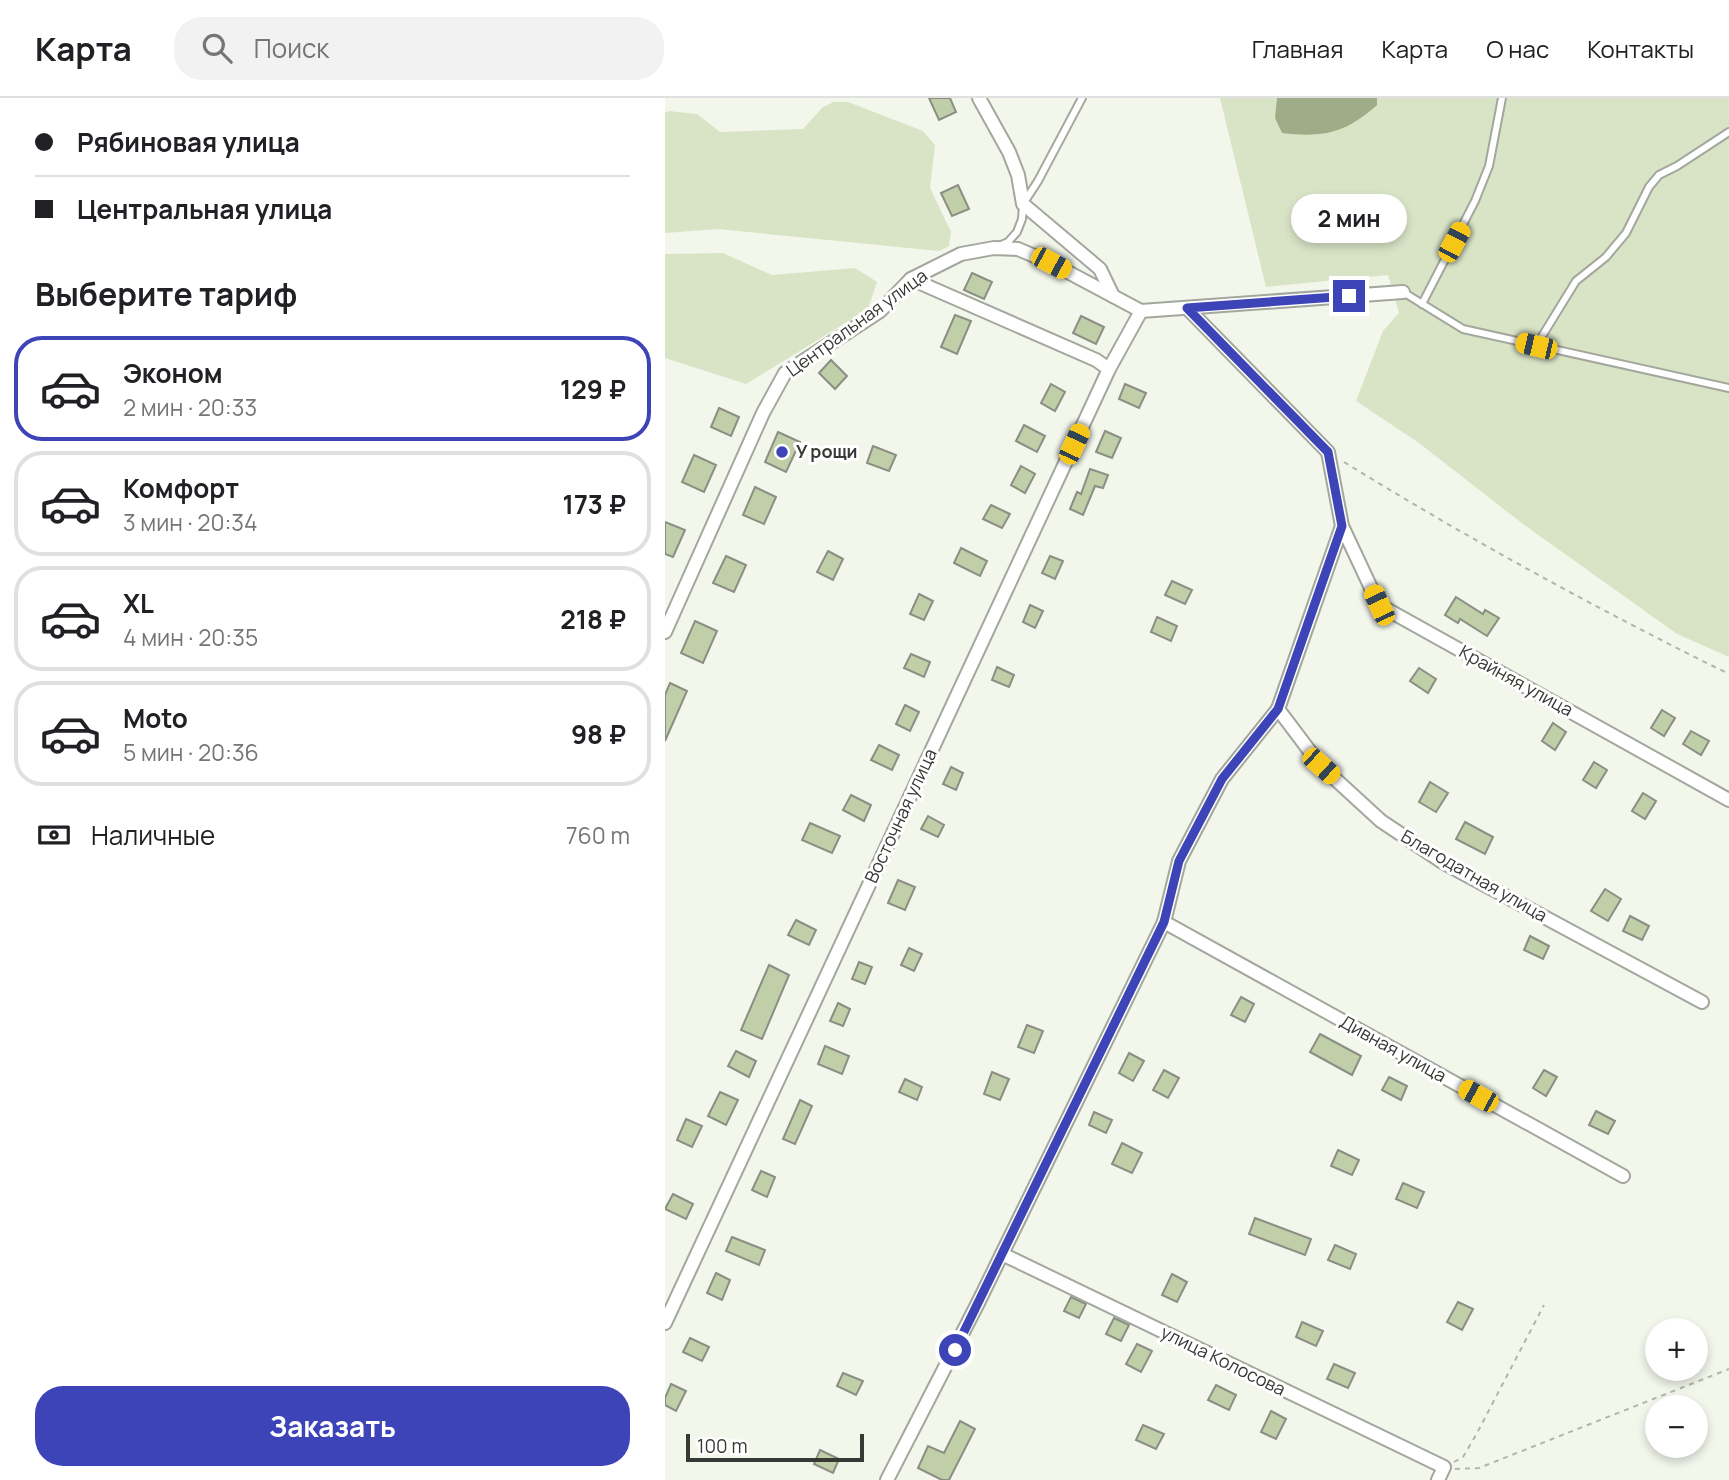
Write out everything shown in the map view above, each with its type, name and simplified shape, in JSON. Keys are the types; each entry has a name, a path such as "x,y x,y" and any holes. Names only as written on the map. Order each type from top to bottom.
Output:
{"street":[{"path":"979,98 1009,152 1018,176 1023,204 1100,269 1113,296"},
{"name":"Центральная улица","path":"665,632 763,413 785,373 880,311 911,279 961,254 994,248 1018,249 1141,311"},
{"path":"911,279 1096,360 1109,369"},
{"path":"1141,311 1403,292"},
{"path":"1187,308 1328,452"},
{"name":"Восточная улица","path":"665,1323 1109,369 1141,311"},
{"name":"Крайняя улица","path":"1328,452 1342,526 1379,605 1729,800"},
{"path":"887,1480 1002,1254 1164,922 1179,861 1222,779 1278,709 1342,526"},
{"name":"Благодатная улица","path":"1278,709 1321,766 1381,821 1444,863 1702,1002"},
{"name":"Дивная улица","path":"1164,922 1623,1176"},
{"name":"улица Колосова","path":"1002,1254 1444,1467"},
{"path":"1438,1480 1444,1467"}],"lane":[{"path":"994,248 1008,242 1017,232 1022,219 1023,204 1083,98"},
{"path":"1422,304 1475,201 1489,166 1501,98"},
{"path":"1536,346 1576,281 1606,257 1626,233 1649,187 1659,175 1729,132"},
{"path":"1403,292 1463,329 1729,388"}],"path":[{"path":"1328,452 1421,510 1600,610 1729,674"},
{"path":"1444,1467 1463,1457 1543,1305"},
{"path":"1444,1467 1461,1471 1479,1468 1729,1369"}],"shaded area":[{"path":"1220,98 1729,98 1729,657 1677,634 1523,524 1419,443 1356,401 1383,331 1399,313 1388,275 1266,287"},
{"path":"1277,98 1377,98 1377,105 1344,127 1310,135 1282,133 1275,118"},
{"path":"834,102 848,102 923,131 935,145 930,188 951,232 949,246 939,251 718,229 665,233 665,113 669,111 697,114 720,132 803,129 823,107"},
{"path":"723,253 772,275 855,268 877,282 868,309 746,384 665,358 665,254"}],"building":[{"path":"929,98 950,98 956,112 939,120"},
{"path":"958,185 969,209 952,216 941,193"},
{"path":"972,273 992,282 984,299 964,290"},
{"path":"955,315 971,321 957,354 941,347"},
{"path":"1081,316 1104,327 1096,344 1073,333"},
{"path":"831,360 847,376 835,389 819,373"},
{"path":"1051,384 1065,392 1055,411 1041,403"},
{"path":"1125,384 1146,393 1139,408 1119,399"},
{"path":"719,408 739,417 731,436 711,427"},
{"path":"1024,425 1045,436 1037,452 1016,441"},
{"path":"1105,431 1121,438 1112,458 1096,452"},
{"name":"У рощи","path":"778,432 800,442 786,472 765,462"},
{"path":"873,446 896,455 889,471 867,463"},
{"path":"694,455 716,465 704,492 682,482"},
{"path":"1021,466 1035,474 1025,493 1011,485"},
{"path":"1090,469 1108,475 1103,488 1095,486 1083,515 1070,509 1077,492 1081,494"},
{"path":"755,487 776,497 764,524 743,515"},
{"path":"991,505 1010,514 1002,528 983,519"},
{"path":"665,522 685,530 673,557 665,554"},
{"path":"961,548 987,561 980,576 954,563"},
{"path":"828,551 843,559 833,580 817,572"},
{"path":"726,556 746,565 734,592 713,583"},
{"path":"1050,556 1063,561 1055,579 1042,573"},
{"path":"1172,581 1192,590 1185,604 1165,595"},
{"path":"919,594 933,601 924,620 910,614"},
{"path":"1456,597 1483,614 1485,610 1499,618 1487,636 1460,619 1458,623 1445,615"},
{"path":"1030,605 1043,611 1035,628 1023,622"},
{"path":"1157,617 1177,626 1171,641 1151,632"},
{"path":"695,621 717,631 703,663 681,653"},
{"path":"911,654 930,662 924,677 904,668"},
{"path":"997,667 1014,675 1009,687 992,680"},
{"path":"1419,668 1436,679 1428,693 1410,681"},
{"path":"670,683 687,691 665,741 665,695"},
{"path":"905,705 919,712 910,731 896,724"},
{"path":"1662,710 1675,718 1664,736 1651,728"},
{"path":"1553,723 1566,732 1555,750 1542,741"},
{"path":"1691,731 1709,741 1701,755 1683,744"},
{"path":"879,745 899,755 892,770 871,760"},
{"path":"1594,762 1607,770 1596,788 1583,780"},
{"path":"951,767 963,773 956,790 943,784"},
{"path":"1430,782 1448,793 1436,812 1419,802"},
{"path":"1643,793 1656,801 1645,819 1632,811"},
{"path":"851,795 871,805 864,821 843,810"},
{"path":"928,816 944,825 938,837 921,829"},
{"path":"1465,822 1493,837 1485,854 1456,839"},
{"path":"810,823 840,836 832,853 802,840"},
{"path":"898,880 915,887 905,910 888,903"},
{"path":"1605,889 1621,899 1608,921 1591,911"},
{"path":"1630,916 1649,926 1642,940 1623,931"},
{"path":"796,920 816,930 809,945 788,935"},
{"path":"1530,936 1549,946 1543,959 1524,950"},
{"path":"909,948 922,954 914,971 901,965"},
{"path":"859,962 872,967 865,984 852,979"},
{"path":"769,965 789,975 762,1039 741,1030"},
{"path":"1241,997 1254,1004 1245,1022 1231,1015"},
{"path":"838,1003 850,1009 843,1026 830,1021"},
{"path":"1027,1025 1043,1031 1034,1053 1018,1047"},
{"path":"1320,1034 1361,1056 1352,1075 1310,1052"},
{"path":"825,1046 849,1056 842,1074 818,1064"},
{"path":"736,1051 756,1061 749,1077 728,1066"},
{"path":"1129,1053 1144,1061 1133,1081 1119,1073"},
{"path":"1164,1070 1179,1078 1168,1098 1153,1090"},
{"path":"1544,1070 1557,1077 1546,1096 1533,1088"},
{"path":"992,1072 1009,1079 1000,1100 984,1094"},
{"path":"1389,1077 1407,1086 1401,1100 1382,1090"},
{"path":"905,1079 922,1087 917,1100 899,1092"},
{"path":"720,1092 738,1100 726,1125 708,1116"},
{"path":"800,1100 812,1106 795,1144 783,1139"},
{"path":"1596,1111 1615,1121 1608,1134 1589,1125"},
{"path":"1094,1112 1112,1120 1106,1133 1089,1125"},
{"path":"686,1119 702,1126 692,1147 677,1140"},
{"path":"1122,1143 1142,1153 1132,1173 1112,1164"},
{"path":"1338,1150 1359,1160 1352,1175 1331,1166"},
{"path":"761,1171 775,1177 767,1197 752,1190"},
{"path":"1403,1183 1424,1192 1417,1208 1396,1199"},
{"path":"673,1194 693,1204 686,1219 665,1209"},
{"path":"1255,1218 1311,1239 1305,1255 1249,1234"},
{"path":"732,1237 765,1250 759,1265 726,1251"},
{"path":"1335,1245 1356,1254 1350,1269 1328,1260"},
{"path":"716,1273 730,1280 722,1300 707,1293"},
{"path":"1172,1274 1187,1282 1177,1302 1162,1295"},
{"path":"1071,1297 1086,1304 1079,1318 1064,1311"},
{"path":"1458,1302 1473,1309 1462,1330 1447,1322"},
{"path":"1114,1318 1129,1325 1121,1341 1106,1334"},
{"path":"1302,1322 1323,1331 1316,1346 1296,1337"},
{"path":"690,1338 709,1347 702,1361 683,1352"},
{"path":"1137,1344 1152,1351 1141,1372 1126,1364"},
{"path":"1334,1364 1355,1373 1348,1388 1327,1379"},
{"path":"843,1373 863,1381 856,1395 837,1386"},
{"path":"671,1384 686,1391 676,1411 665,1405"},
{"path":"1216,1385 1236,1395 1229,1410 1208,1400"},
{"path":"1271,1411 1286,1419 1276,1439 1261,1432"},
{"path":"960,1421 975,1429 949,1480 942,1480 918,1468 928,1446 944,1453"},
{"path":"1143,1425 1164,1434 1156,1449 1136,1440"},
{"path":"820,1450 839,1459 833,1473 814,1464"}],"place":[{"name":"У рощи","path":"782,452"}],"route":[{"path":"955,1350 1164,922 1179,861 1222,779 1278,709 1342,526 1328,452 1187,308 1349,296"}]}
